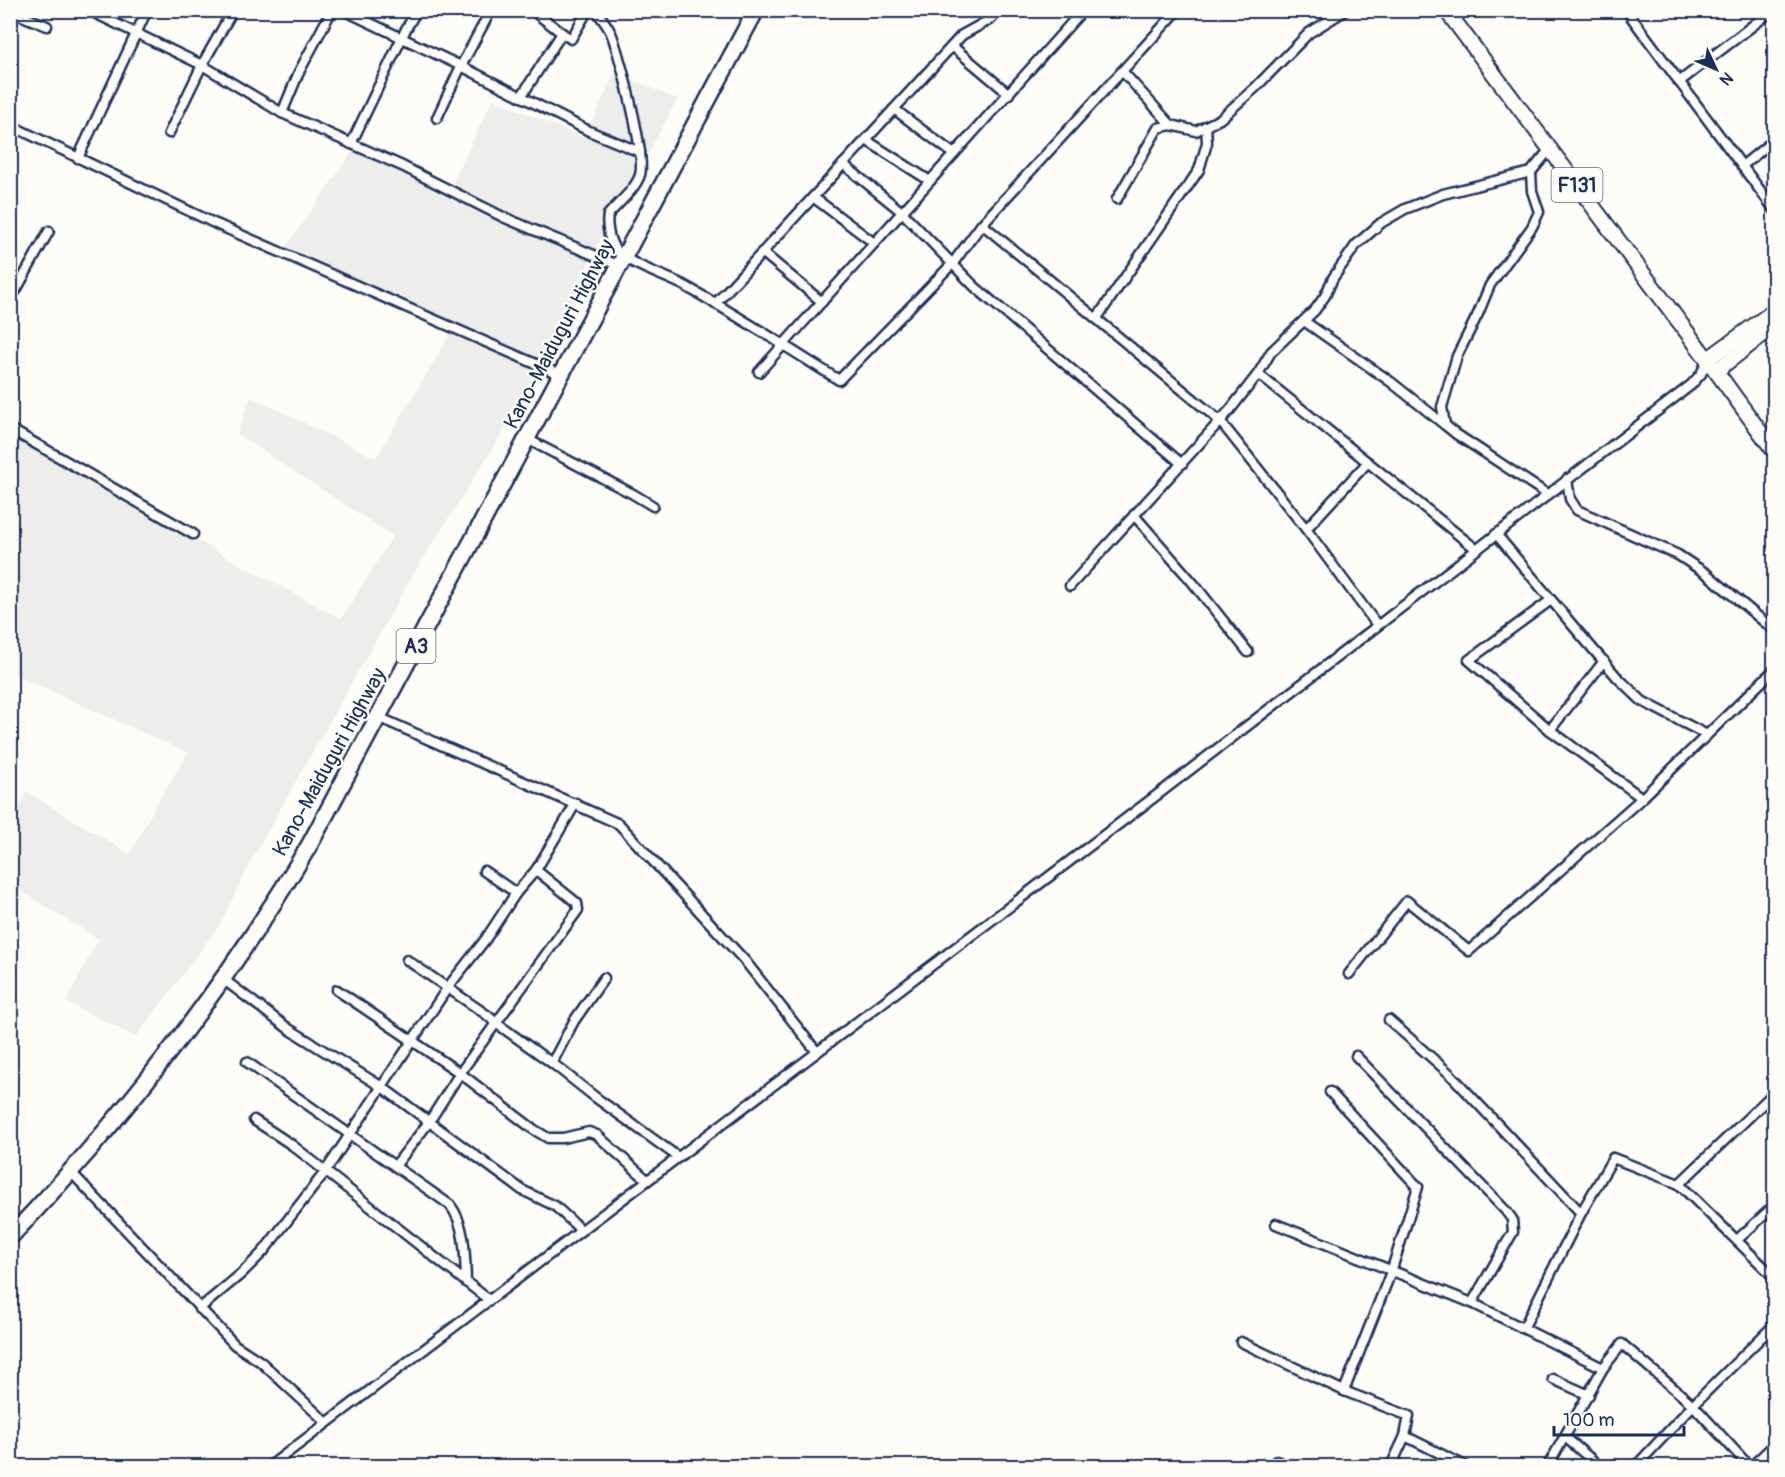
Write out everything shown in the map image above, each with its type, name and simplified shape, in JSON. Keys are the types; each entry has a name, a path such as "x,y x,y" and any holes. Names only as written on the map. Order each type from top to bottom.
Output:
{"highway":[{"name":"Kano-Maiduguri Highway","path":"10,1237 137,1094 223,979 272,908 310,844 756,10"}],"main road":[{"name":"F131","path":"1446,10 1712,365"},
{"path":"1712,365 1774,311"},
{"path":"1712,365 1774,326"},
{"path":"1712,365 1774,451"}],"street":[{"path":"88,10 202,65 282,113 402,166 503,217 683,285 839,380 953,263 982,224 1178,10"},
{"path":"78,158 147,10"},
{"path":"169,133 202,65 233,10"},
{"path":"282,113 299,72 332,10"},
{"path":"343,10 589,131 640,152"},
{"path":"351,144 417,10"},
{"path":"437,118 460,66 491,10"},
{"path":"532,10 571,39 588,10"},
{"path":"596,10 613,37 635,122 640,152 641,173 636,183 607,219 611,242 622,262"},
{"path":"715,304 962,35 991,19 996,10"},
{"path":"759,372 1083,10"},
{"path":"1117,199 1158,129 1171,125 1196,131 1220,119 1310,33 1346,10"},
{"path":"1626,10 1774,209"},
{"path":"1679,82 1773,10"},
{"path":"10,11 47,26"},
{"path":"521,97 562,33"},
{"path":"952,46 1008,94"},
{"path":"1122,71 1171,125"},
{"path":"894,109 954,154"},
{"path":"10,125 216,224 561,375"},
{"path":"1097,318 1199,170 1207,143 1206,126"},
{"path":"866,140 930,181"},
{"path":"1742,166 1774,140"},
{"path":"1070,586 1220,421 1258,374 1271,352 1304,321 1325,296 1333,278 1356,245 1381,223 1405,209 1443,194 1531,172 1550,148"},
{"path":"843,164 902,212 974,286 1182,464"},
{"path":"1445,425 1442,407 1457,356 1490,285 1532,227 1539,212 1532,191 1531,172"},
{"path":"813,197 874,243"},
{"path":"982,224 1220,421 1306,529 1377,625"},
{"path":"10,290 15,292 49,231"},
{"path":"762,252 822,302"},
{"path":"1304,321 1391,382 1456,434 1547,495"},
{"path":"270,1467 326,1422 1174,782 1691,385 1712,365"},
{"path":"1258,374 1476,549"},
{"path":"10,429 193,534"},
{"path":"527,439 653,506"},
{"path":"1306,529 1368,462"},
{"path":"1568,479 1570,499 1577,510 1678,555 1707,574 1774,630"},
{"path":"1134,515 1194,584 1248,652"},
{"path":"1496,534 1604,661 1642,701 1707,735"},
{"path":"1551,600 1469,660 1550,730 1642,798"},
{"path":"1550,730 1604,661"},
{"path":"1349,974 1407,901 1469,951 1642,798 1774,670"},
{"path":"378,717 619,824 745,961 817,1052"},
{"path":"199,1309 263,1252 325,1172 448,987 485,940 516,893 536,870 576,803"},
{"path":"395,1166 429,1122 460,1073 578,910 577,903 536,870"},
{"path":"484,871 516,893"},
{"path":"407,960 488,1014 496,1023 678,1157"},
{"path":"552,1063 574,1021 604,978"},
{"path":"223,979 289,1029 382,1087 522,1190 555,1206 581,1230"},
{"path":"338,990 460,1073 533,1129 548,1138 563,1138 589,1132 597,1135 647,1180"},
{"path":"1389,1020 1450,1074 1581,1213"},
{"path":"1356,1056 1512,1219 1513,1232 1472,1303"},
{"path":"248,1062 450,1205 458,1217 465,1251 466,1282"},
{"path":"1330,1092 1418,1187 1391,1272 1344,1391"},
{"path":"1679,1184 1774,1093"},
{"path":"254,1120 291,1144 489,1300"},
{"path":"1524,1327 1581,1213 1613,1158 1679,1184 1774,1277"},
{"path":"70,1172 235,1345 261,1362 326,1422"},
{"path":"1737,1240 1774,1206"},
{"path":"1276,1224 1472,1303 1603,1368"},
{"path":"1636,1467 1693,1405 1773,1331"},
{"path":"1241,1342 1344,1391 1409,1416 1405,1436 1391,1467"},
{"path":"1548,1467 1603,1368 1622,1344 1693,1405 1751,1467 1774,1445"},
{"path":"1553,1380 1589,1395"},
{"path":"1405,1436 1465,1467"},
{"path":"1565,1437 1599,1467"},
{"path":"1274,1467 1276,1461 1288,1467"}],"shaded area":[{"path":"615,73 678,99 591,257 539,375 414,573 253,857 221,923 136,1037 66,1002 98,939 11,885 10,827 27,792 130,854 153,810 188,753 11,673 11,431 223,555 341,619 393,536 237,434 251,397 376,458 451,333 283,251 356,147 450,187 493,99 584,138"}]}
